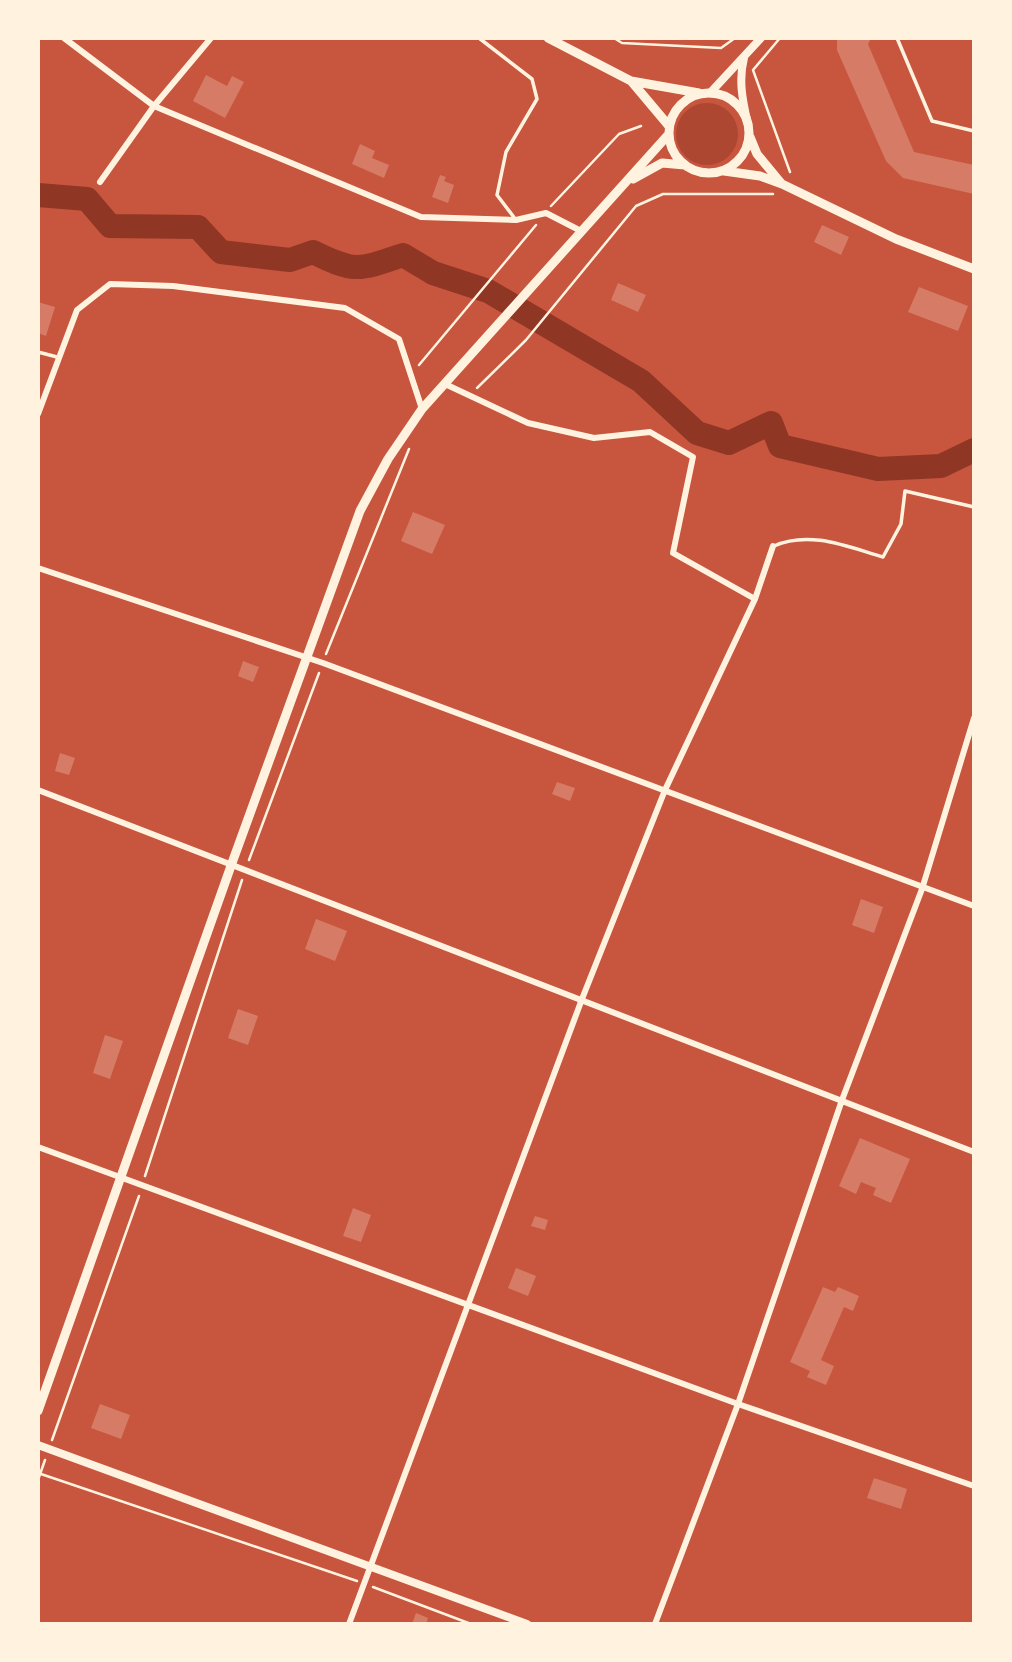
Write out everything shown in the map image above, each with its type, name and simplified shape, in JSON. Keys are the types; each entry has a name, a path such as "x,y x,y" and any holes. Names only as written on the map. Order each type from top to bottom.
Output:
{"main road":[{"path":"548,38 631,81 732,100 741,109 757,154 782,184"},
{"path":"631,81 669,131 674,153 685,165"},
{"path":"38,1410 360,511 388,459 422,409 581,231 629,182 645,158 669,131 677,108 705,93"},
{"path":"724,170 741,158 749,129"},
{"path":"629,182 662,163 685,165 705,173 724,170 760,176 782,184 896,240 974,269"}],"street":[{"path":"64,38 154,106 421,217 516,220 546,213 581,231"},
{"path":"100,182 154,106 211,38"},
{"path":"705,93 744,58 761,38"},
{"path":"744,58 740,72 749,129"},
{"path":"38,414 77,310 110,284 173,286 345,308 399,339 422,409"},
{"path":"445,384 528,423 594,439 650,432 693,457 673,553 755,599"},
{"path":"349,1623 470,1306 582,999 665,790 755,599 773,546"},
{"path":"38,568 306,657 922,889 974,906"},
{"path":"655,1623 738,1404 842,1100 922,889 974,718"},
{"path":"38,790 974,1152"},
{"path":"38,1147 738,1404 974,1486"},
{"path":"38,1445 372,1564 527,1623"}],"lane":[{"path":"479,38 533,79 537,99 506,152 497,195 516,220"},
{"path":"897,38 932,121 974,131"},
{"path":"38,352 57,358"},
{"path":"773,546 792,538 828,541 883,557 901,524 905,491 974,507"}],"path":[{"path":"614,38 622,43 721,48 735,38"},
{"path":"780,38 753,70 790,173"},
{"path":"411,376 546,213 619,134 641,126"},
{"path":"526,340 636,206 663,194 775,194"},
{"path":"38,1473 365,1584 471,1623"}],"shaded area":[{"path":"707,103 729,112 738,134 729,156 707,165 685,156 676,134 685,112"}],"building":[{"path":"837,38 871,38 868,44 914,152 974,165 974,194 903,178 886,161 837,50"},
{"path":"206,75 227,86 232,76 244,82 225,118 193,101"},
{"path":"360,144 375,151 372,158 389,165 384,178 352,164"},
{"path":"440,175 446,177 444,181 454,185 448,203 432,197"},
{"path":"822,225 849,237 841,255 814,242"},
{"path":"618,283 646,295 638,312 611,300"},
{"path":"919,287 968,306 958,331 908,312"},
{"path":"38,302 55,307 46,336 38,333"},
{"path":"413,512 445,525 432,554 401,541"},
{"path":"243,661 259,667 253,682 238,676"},
{"path":"60,753 75,758 69,775 55,771"},
{"path":"557,782 575,788 570,801 552,794"},
{"path":"861,899 883,907 874,933 852,925"},
{"path":"316,919 347,931 335,961 305,949"},
{"path":"238,1009 258,1016 248,1045 228,1038"},
{"path":"105,1035 123,1041 110,1079 93,1073"},
{"path":"860,1138 910,1159 891,1203 873,1195 876,1188 861,1182 856,1194 839,1186"},
{"path":"353,1208 371,1215 361,1242 343,1236"},
{"path":"535,1216 548,1220 545,1230 531,1226"},
{"path":"516,1268 536,1276 528,1296 508,1288"},
{"path":"823,1287 835,1292 838,1287 859,1296 853,1311 844,1307 821,1360 834,1366 826,1385 807,1377 810,1371 790,1362"},
{"path":"100,1404 130,1415 121,1439 91,1428"},
{"path":"874,1478 907,1489 901,1509 867,1498"},
{"path":"416,1613 428,1618 426,1624 412,1624"}],"waterway":[{"path":"38,195 87,199 110,226 198,227 221,252 290,260 313,252 357,267 403,255 433,273 488,291 641,381 697,433 729,443 771,423 780,446 878,469 941,466 974,450"}]}
